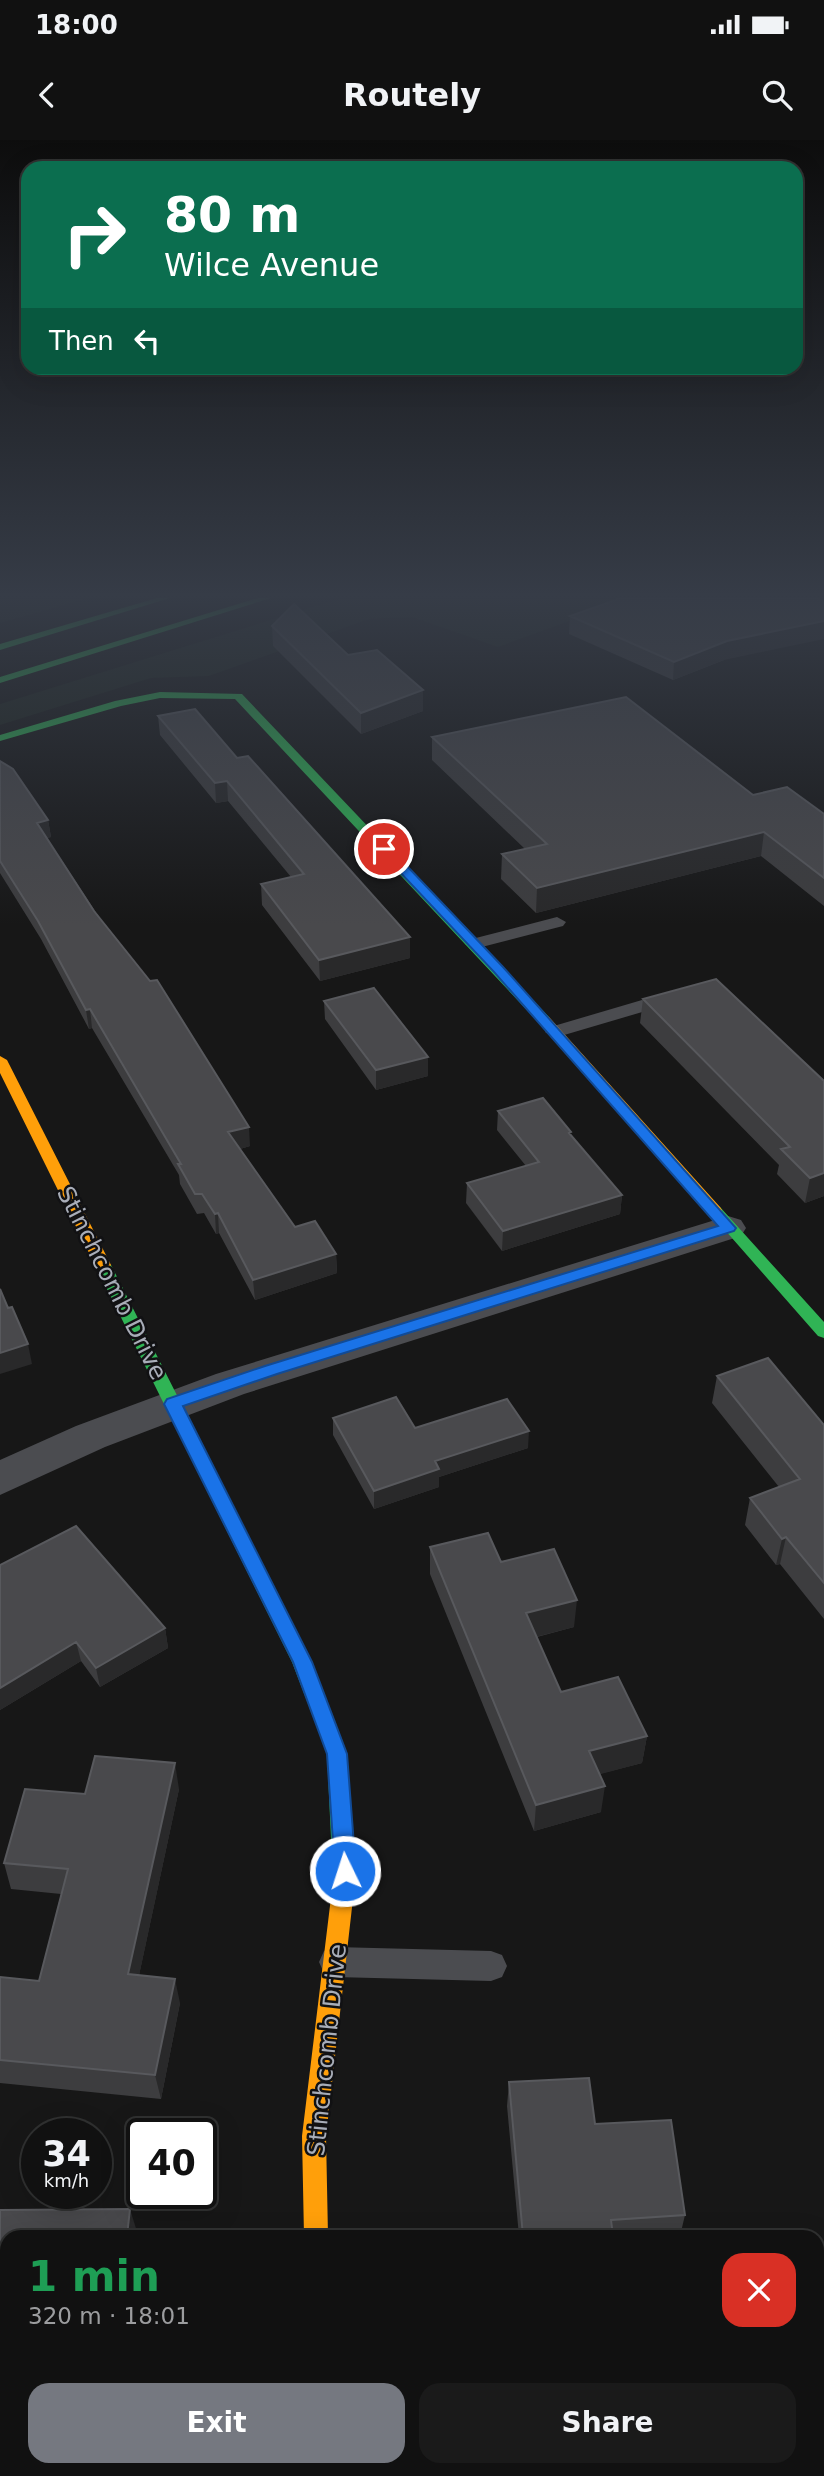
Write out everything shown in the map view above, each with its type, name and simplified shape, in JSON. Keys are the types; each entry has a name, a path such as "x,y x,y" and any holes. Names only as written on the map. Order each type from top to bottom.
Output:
{"main road":[{"path":"0,738 105,707"},
{"path":"248,707 474,944 824,1332"},
{"name":"Stinchcomb Drive","path":"0,1060 302,1662 337,1754 345,1871 314,2136 316,2230"}],"street":[{"path":"0,1479 75,1440 271,1370 728,1228"}],"lane":[{"path":"474,944 557,922"},
{"path":"554,1032 642,1006"},
{"path":"335,1962 491,1966"}],"shaded area":[{"path":"0,707 58,707 0,725"}],"building":[{"path":"355,707 377,707 361,713"},
{"path":"577,707 639,707 753,795 787,787 824,814 824,878 764,832 537,888 502,854 547,844 432,737"},
{"path":"195,709 237,758 248,756 410,937 319,960 261,884 304,874 227,781 215,783 158,716"},
{"path":"0,761 13,769 48,820 37,823 94,911 150,981 157,980 249,1127 228,1132 295,1227 315,1221 336,1254 253,1280 218,1213 215,1214 202,1194 195,1194 178,1164 181,1164 90,1009 86,1010 38,921 0,861"},
{"path":"716,979 824,1081 824,1173 810,1178 781,1149 790,1147 643,999"},
{"path":"374,988 428,1057 376,1070 324,1001"},
{"path":"543,1098 622,1195 503,1231 467,1183 539,1162 498,1111"},
{"path":"0,1289 8,1308 12,1307 28,1344 0,1353"},
{"path":"768,1358 824,1425 824,1583 786,1537 782,1539 750,1498 800,1479 717,1376"},
{"path":"396,1397 415,1428 507,1399 529,1431 435,1461 439,1469 374,1491 333,1418"},
{"path":"76,1526 165,1628 96,1668 76,1642 0,1688 0,1565"},
{"path":"488,1533 501,1562 554,1549 577,1600 526,1613 561,1692 618,1677 647,1736 589,1751 605,1786 536,1805 430,1547"},
{"path":"95,1756 175,1763 128,1974 175,1979 155,2075 0,2060 0,1977 39,1981 68,1869 4,1863 25,1789 85,1794"},
{"path":"589,2078 595,2124 671,2120 685,2215 611,2220 612,2230 522,2230 509,2082"},
{"path":"130,2209 128,2230 0,2230 0,2210"}],"traffic: fast":[{"path":"0,738 105,707"},
{"path":"248,707 544,1020"},
{"path":"715,1210 824,1332"},
{"path":"103,1265 302,1662 337,1753 344,1881"}],"traffic: slow":[{"path":"544,1020 715,1210"},
{"path":"0,1060 103,1265"},
{"path":"316,2230 314,2136 344,1881"}],"route":[{"path":"345,1871 337,1754 302,1662 173,1404 271,1370 728,1228 498,969 384,849"}]}
